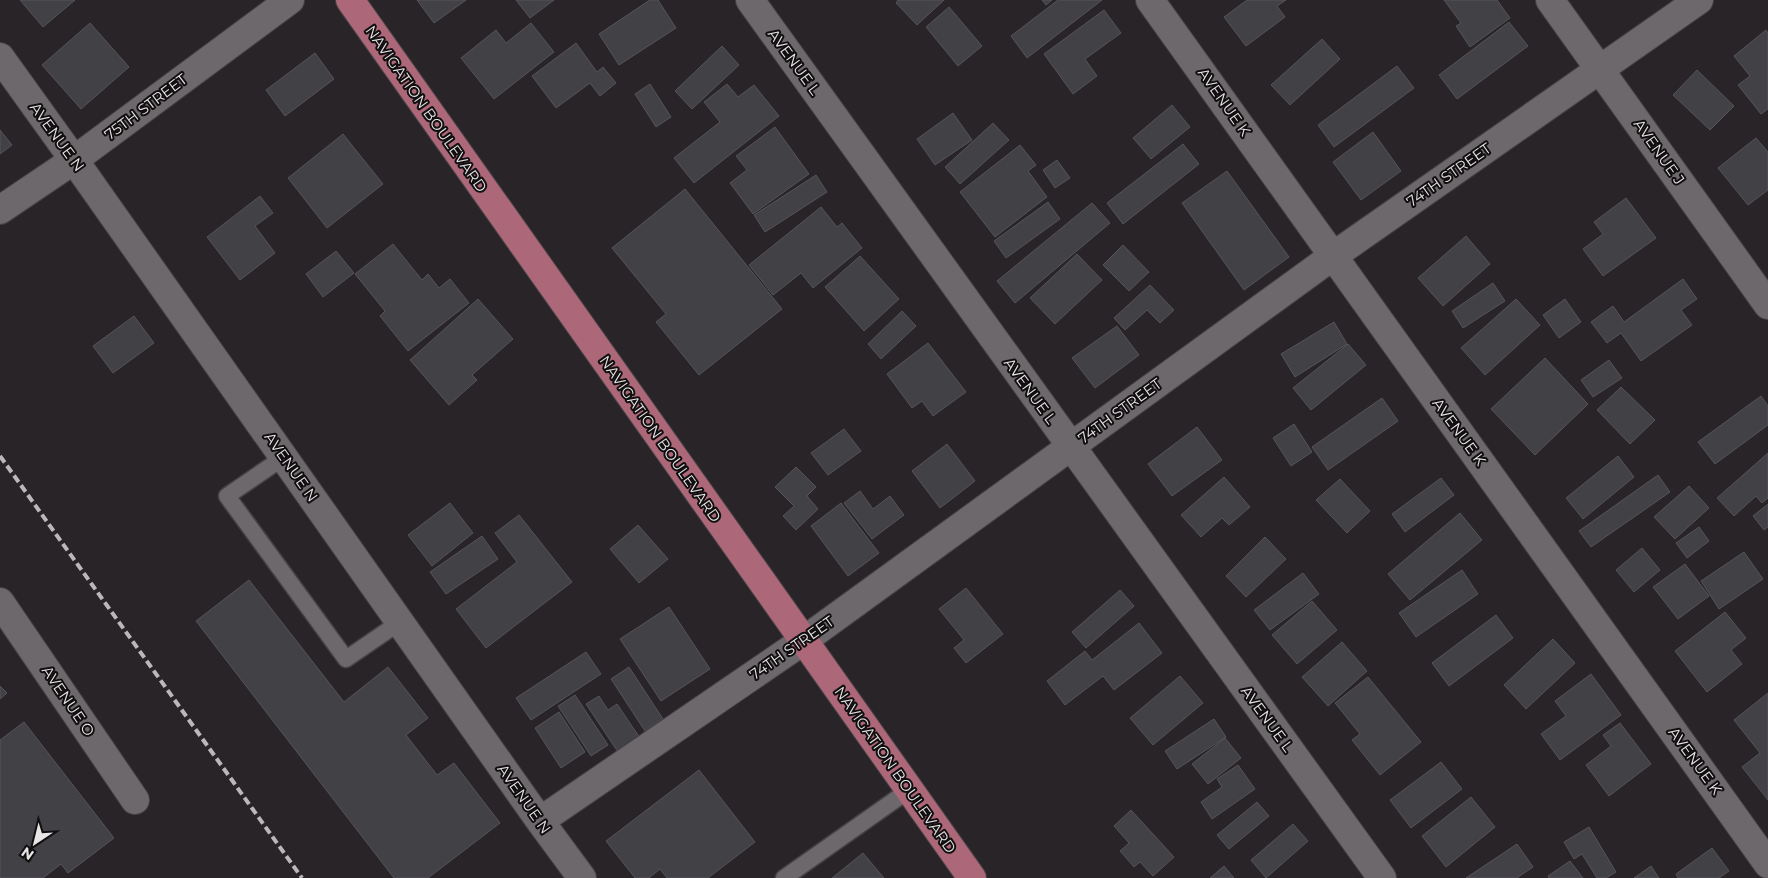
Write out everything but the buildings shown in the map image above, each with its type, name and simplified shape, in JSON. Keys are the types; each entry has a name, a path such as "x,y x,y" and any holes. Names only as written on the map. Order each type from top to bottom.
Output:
{"main road":[{"name":"NAVIGATION BOULEVARD","path":"350,0 972,878"}],"street":[{"name":"75TH STREET","path":"0,210 74,160 290,0"},
{"name":"AVENUE L","path":"750,0 1382,878"},
{"name":"AVENUE K","path":"1150,0 1768,864"},
{"name":"AVENUE J","path":"1550,0 1768,305"},
{"name":"74TH STREET","path":"540,822 803,641 1333,256 1699,0"},
{"name":"AVENUE N","path":"0,58 284,457 540,822 582,878"},
{"name":"AVENUE O","path":"0,602 135,800"}],"lane":[{"path":"284,457 227,496 346,659 400,622"},
{"path":"784,878 909,790"}],"railway":[{"path":"0,456 302,878"}]}
